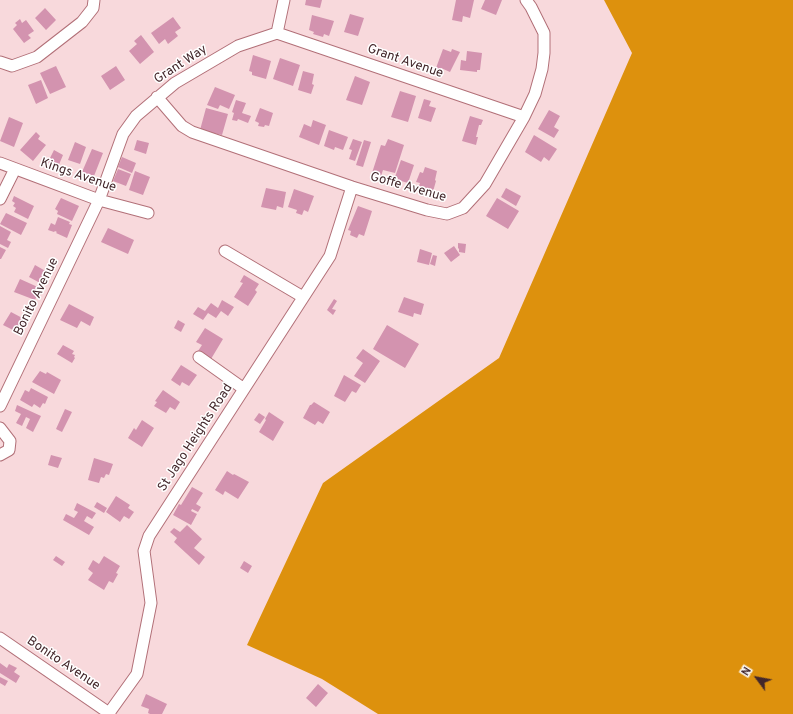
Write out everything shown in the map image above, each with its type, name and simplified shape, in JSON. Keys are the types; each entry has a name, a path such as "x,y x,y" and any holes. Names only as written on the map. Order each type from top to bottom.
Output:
{"street":[{"path":"0,62 12,66 37,57 82,22 93,8 94,0"},
{"path":"277,34 284,0"},
{"name":"Goffe Avenue","path":"157,97 182,126 192,132 352,187 439,213 447,214 455,212 468,203 485,184 524,117 535,94 542,68 544,33 526,0"},
{"name":"Grant Way","path":"99,200 123,134 136,116 175,83 238,46 277,34"},
{"name":"Grant Avenue","path":"277,34 524,117"},
{"name":"Kings Avenue","path":"0,163 99,200 148,213"},
{"path":"0,199 15,169"},
{"name":"St Jago Heights Road","path":"110,713 137,674 150,603 144,551 149,536 330,256 352,187"},
{"name":"Bonito Avenue","path":"0,406 99,200"},
{"path":"225,251 303,297"},
{"path":"199,357 244,389"},
{"path":"0,428 10,441 9,450 0,455"},
{"name":"Bonito Avenue","path":"0,638 110,713"}],"shaded area":[{"path":"604,0 793,0 793,714 378,714 322,679 247,645 323,483 499,358 632,53"}],"building":[{"path":"306,0 322,0 320,8 305,5"},
{"path":"456,0 474,0 470,18 463,16 462,22 452,20"},
{"path":"485,0 502,0 496,15 481,9"},
{"path":"45,8 56,20 46,30 35,18"},
{"path":"350,14 364,18 358,36 344,32"},
{"path":"312,15 334,21 329,36 324,34 323,37 313,34 314,32 309,30"},
{"path":"173,17 181,28 175,32 178,36 168,44 165,39 159,44 151,33"},
{"path":"20,19 22,23 26,20 34,31 28,35 31,38 24,43 13,29 17,25 15,23"},
{"path":"141,35 154,52 140,64 129,51 137,44 134,41"},
{"path":"443,49 451,52 452,49 460,52 450,72 441,68 441,70 436,68"},
{"path":"467,51 482,53 480,70 477,70 477,72 460,70 461,60 466,61"},
{"path":"253,55 271,61 266,79 252,75 252,72 249,71"},
{"path":"280,58 300,65 293,86 273,79"},
{"path":"56,66 66,87 50,94 40,73"},
{"path":"116,66 125,80 110,90 101,76"},
{"path":"303,71 314,74 312,84 314,85 311,94 298,90"},
{"path":"355,76 370,82 362,105 346,100"},
{"path":"41,80 48,98 36,104 28,85"},
{"path":"215,87 235,95 229,109 220,105 218,109 207,105"},
{"path":"400,91 416,96 408,122 391,117"},
{"path":"424,99 431,101 429,106 436,108 431,122 418,118"},
{"path":"236,100 246,103 242,113 251,116 248,123 238,119 237,121 232,120 234,113 232,112"},
{"path":"206,108 228,114 222,135 200,130"},
{"path":"260,108 273,113 269,126 258,126 259,123 255,121"},
{"path":"549,110 560,116 554,127 559,130 554,138 538,129"},
{"path":"470,116 483,120 481,125 479,125 476,145 462,141"},
{"path":"9,117 23,123 14,147 0,141"},
{"path":"313,120 326,125 319,145 299,137 304,124 311,127"},
{"path":"329,130 348,137 343,150 335,147 334,150 324,146"},
{"path":"36,132 40,136 38,139 46,145 33,161 20,150"},
{"path":"534,135 557,149 549,161 544,157 541,162 525,152"},
{"path":"353,139 362,142 355,161 349,159 352,150 349,149"},
{"path":"388,139 404,145 395,173 383,170 381,176 372,173 381,145 385,146"},
{"path":"137,140 149,143 146,154 134,150"},
{"path":"364,140 371,142 363,167 356,165"},
{"path":"75,142 86,147 80,164 68,160"},
{"path":"92,149 103,153 94,176 82,172"},
{"path":"54,150 63,155 58,167 48,162"},
{"path":"122,157 136,163 132,173 118,167"},
{"path":"401,160 414,165 408,183 398,180 398,178 395,177"},
{"path":"425,167 437,171 432,195 417,191 420,183 416,182 420,172 423,173"},
{"path":"118,169 131,174 126,186 113,181"},
{"path":"135,171 150,177 143,195 129,190"},
{"path":"266,188 286,192 283,208 277,206 276,210 261,207"},
{"path":"506,188 521,196 516,206 501,197"},
{"path":"294,189 314,196 308,212 304,210 302,215 296,213 297,210 288,207"},
{"path":"14,196 34,206 28,219 14,212 16,208 13,206 15,203 12,201"},
{"path":"61,198 79,206 72,221 57,214 58,211 55,209"},
{"path":"497,198 519,211 508,229 486,216"},
{"path":"358,206 372,211 364,236 359,234 357,238 350,235 351,231 348,230"},
{"path":"6,213 27,223 21,235 0,224"},
{"path":"58,217 70,222 69,224 72,225 67,238 56,233 57,232 55,231 48,230 51,223 55,225"},
{"path":"0,226 11,232 7,240 11,242 8,248 0,244"},
{"path":"108,228 134,240 128,254 101,242"},
{"path":"458,243 466,244 465,253 459,252"},
{"path":"454,246 460,255 451,262 444,253"},
{"path":"0,247 6,250 1,259 0,259"},
{"path":"420,249 432,253 429,265 417,262"},
{"path":"433,255 437,256 435,266 430,264"},
{"path":"35,265 49,273 46,282 44,281 42,284 29,277"},
{"path":"244,275 259,284 255,290 257,292 248,306 234,297 243,283 240,282"},
{"path":"20,279 40,288 35,300 14,292"},
{"path":"404,297 424,304 421,315 414,313 413,317 398,312"},
{"path":"334,299 337,301 332,309 336,310 333,315 327,310"},
{"path":"222,300 234,307 228,316 221,311 216,318 208,313 203,320 193,314 198,307 205,311 211,303 218,308"},
{"path":"69,304 94,317 90,326 81,321 77,328 60,320"},
{"path":"11,312 26,320 19,333 3,325"},
{"path":"178,320 185,324 181,332 174,328"},
{"path":"387,325 419,344 405,368 373,349"},
{"path":"205,328 223,339 211,359 198,351 202,345 196,342"},
{"path":"63,345 74,351 72,354 75,355 75,358 72,363 57,354"},
{"path":"363,349 380,361 365,383 354,376 363,363 356,358"},
{"path":"181,365 197,375 189,386 182,382 180,386 171,380"},
{"path":"40,371 46,374 47,372 61,380 54,394 32,382"},
{"path":"344,375 361,385 356,393 352,391 345,402 334,396"},
{"path":"31,388 48,397 45,404 43,403 40,408 34,404 32,407 20,400 25,390 29,392"},
{"path":"163,390 180,402 175,410 170,407 166,413 154,406 157,402 155,401"},
{"path":"314,402 330,412 323,424 318,421 315,425 303,418 310,405"},
{"path":"17,405 41,416 33,432 26,428 30,419 26,417 22,426 16,423 21,414 15,411"},
{"path":"65,409 72,412 62,432 56,429"},
{"path":"269,412 284,422 273,441 259,432"},
{"path":"259,413 265,417 260,424 254,420"},
{"path":"142,420 154,428 142,447 128,438 134,428 136,430"},
{"path":"51,455 62,458 58,468 48,465"},
{"path":"94,458 113,464 109,475 106,474 104,478 101,477 99,483 88,480"},
{"path":"227,471 249,482 238,499 225,491 223,495 215,490"},
{"path":"192,487 203,493 196,504 201,507 198,512 192,509 191,511 197,514 191,525 173,515 179,504 181,505"},
{"path":"116,496 130,505 128,508 134,512 129,519 124,516 120,522 106,512"},
{"path":"97,502 107,508 104,513 94,507"},
{"path":"77,503 96,513 92,519 87,516 84,521 94,527 89,535 63,520 66,514 74,518 78,512 74,510"},
{"path":"187,525 202,539 194,548 205,557 199,565 174,542 177,538 170,532 174,528 180,532"},
{"path":"56,556 65,562 62,566 53,560"},
{"path":"104,556 120,566 113,583 109,581 104,590 88,580 93,573 88,569 93,560 99,564"},
{"path":"244,561 252,566 248,573 240,568"},
{"path":"0,663 7,668 9,664 17,668 14,672 20,676 16,683 0,673"},
{"path":"0,677 8,681 5,686 0,683"},
{"path":"318,684 328,693 316,707 306,698"},
{"path":"146,694 167,704 162,714 150,714 148,713 149,709 141,706"}]}
